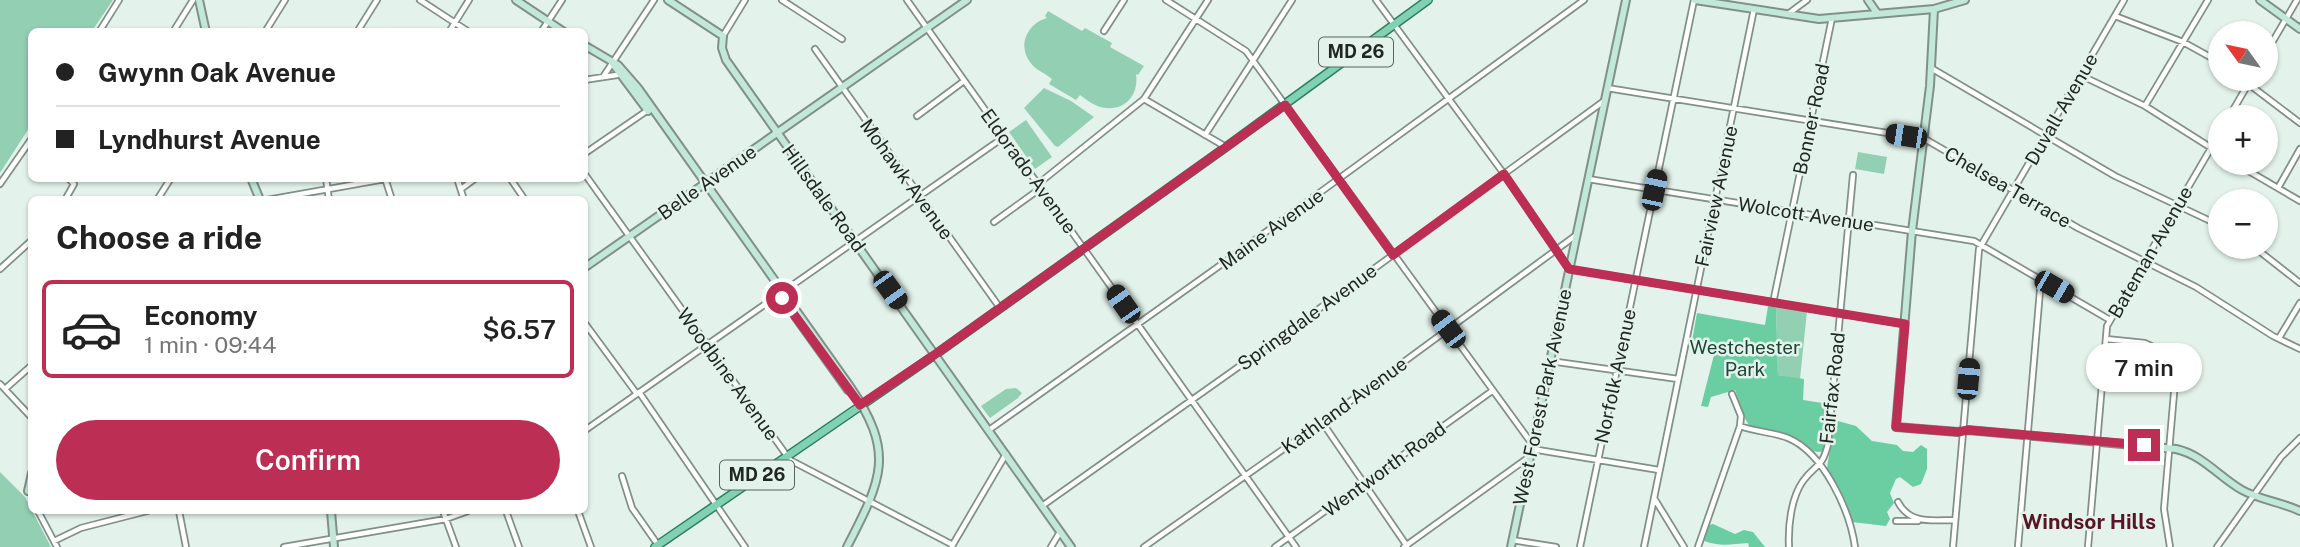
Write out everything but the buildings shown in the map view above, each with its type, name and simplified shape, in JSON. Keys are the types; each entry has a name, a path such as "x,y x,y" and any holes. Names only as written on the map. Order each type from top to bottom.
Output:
{"main road":[{"name":"MD 26","path":"658,546 936,354 1428,0"}],"street":[{"path":"102,28 119,0"},
{"path":"176,28 193,0"},
{"path":"199,0 205,28"},
{"path":"268,28 285,0"},
{"path":"360,28 377,0"},
{"path":"420,0 463,28"},
{"path":"452,28 469,0"},
{"path":"516,0 558,28"},
{"path":"544,28 562,0"},
{"path":"603,77 654,0"},
{"path":"668,0 723,36 746,0"},
{"path":"782,0 842,39"},
{"name":"Eldorado Avenue","path":"907,0 1296,547"},
{"name":"Belle Avenue","path":"588,265 967,0"},
{"path":"1104,31 1124,0"},
{"path":"1166,0 1245,51 1448,329 1531,450"},
{"path":"995,222 1144,99 1208,0"},
{"path":"1205,135 1292,0"},
{"path":"1376,0 1504,174 1569,269 1905,324"},
{"name":"Maine Avenue","path":"989,430 1584,0"},
{"name":"West Forest Park Avenue","path":"1511,543 1626,0"},
{"path":"1695,0 1810,18 1934,9 1965,0"},
{"name":"Norfolk Avenue","path":"1580,547 1695,0"},
{"path":"1787,15 1807,0"},
{"path":"1868,0 1878,13"},
{"name":"Duvall Avenue","path":"1953,547 1979,249 2124,0"},
{"path":"2145,106 2208,0"},
{"path":"2260,0 2300,29"},
{"path":"2278,33 2297,0"},
{"name":"Fairview Avenue","path":"1644,547 1754,9"},
{"path":"1934,9 1931,68 1912,231 1896,427 2169,447 2190,453 2239,488 2300,510"},
{"path":"2115,16 2183,42 2208,56"},
{"name":"Bonner Road","path":"1773,303 1832,18"},
{"name":"Hillsdale Road","path":"723,36 722,48 726,60 1071,547"},
{"path":"588,48 618,65 627,74 849,385 872,425 880,454 877,481 870,502 846,547"},
{"name":"Mohawk Avenue","path":"815,49 1000,308"},
{"path":"612,63 650,109"},
{"path":"1931,68 2115,176 2208,220"},
{"path":"588,79 617,75 619,72"},
{"path":"2080,75 2145,106 2208,146"},
{"path":"917,116 964,81"},
{"name":"Chelsea Terrace","path":"1607,88 1924,139 2078,228 2209,295 2279,339 2300,349"},
{"path":"2262,91 2300,123"},
{"path":"1144,99 1226,147"},
{"name":"Springdale Avenue","path":"1042,506 1605,101"},
{"path":"588,151 650,109"},
{"path":"588,427 1004,137"},
{"path":"0,184 28,144"},
{"path":"2277,188 2300,149"},
{"path":"24,150 28,152"},
{"name":"Bateman Avenue","path":"2088,547 2106,339 2110,320 2208,153"},
{"name":"Fairfax Road","path":"1789,547 1791,519 1798,490 1806,476 1821,465 1829,433 1853,175"},
{"path":"2255,175 2300,201"},
{"name":"Woodbine Avenue","path":"588,178 792,461 952,546"},
{"name":"Wolcott Avenue","path":"1588,179 1981,244 2110,320"},
{"path":"326,182 328,196"},
{"path":"289,196 368,182"},
{"path":"458,182 463,196"},
{"path":"461,189 471,182"},
{"name":"Kathland Avenue","path":"1144,547 1322,422 1576,236"},
{"path":"0,269 28,244"},
{"path":"2269,259 2300,283"},
{"path":"2018,547 2041,279"},
{"path":"2279,339 2300,303"},
{"path":"588,327 638,393 745,547"},
{"path":"2106,339 2145,343 2177,358 2164,509 2170,547"},
{"path":"1549,361 1678,379"},
{"path":"5,389 28,369"},
{"path":"0,384 28,414"},
{"name":"Wentworth Road","path":"1275,547 1492,391"},
{"path":"1698,547 1740,426 1740,410 1732,394"},
{"path":"1322,422 1406,547 1531,450 1659,470"},
{"path":"1740,426 1790,439 1806,449 1821,465 1845,512 1854,547"},
{"path":"2217,547 2281,457 2300,438"},
{"path":"952,546 1006,454"},
{"path":"622,475 629,502 658,546"},
{"path":"1654,499 1684,547"},
{"path":"1898,502 1906,513 1918,521"},
{"path":"40,514 57,547"},
{"path":"54,541 81,528 135,514"},
{"path":"180,514 186,547"},
{"path":"331,514 334,547"},
{"path":"444,514 456,547"},
{"path":"284,547 446,519 460,514"},
{"path":"507,514 519,547"},
{"path":"579,514 591,547"},
{"path":"1896,521 1955,520"},
{"path":"1051,547 1060,531"},
{"path":"1511,543 1556,547"}],"green space":[{"path":"0,0 113,0 94,28 28,28 28,130 0,173"},
{"path":"1048,11 1082,31 1085,28 1112,43 1110,47 1144,66 1138,75 1136,74 1136,88 1126,103 1106,108 1095,105 1080,95 1076,100 1049,84 1052,79 1032,65 1024,49 1026,36 1034,25 1047,18 1045,16"},
{"path":"1044,88 1071,101 1094,117 1058,147 1024,108"},
{"path":"1026,120 1052,157 1035,169 1009,132"},
{"path":"1858,152 1887,157 1884,174 1855,169"},
{"name":"Westchester Park","path":"1768,306 1776,307 1778,375 1804,379 1803,400 1829,404 1823,451 1810,450 1784,434 1750,426 1743,415 1735,390 1711,397 1708,407 1701,406 1716,347 1692,341 1697,313 1765,325"},
{"path":"1776,307 1807,311 1800,379 1778,375"},
{"path":"1016,388 1022,393 1018,398 990,418 981,406 1006,389"},
{"path":"1838,421 1856,426 1872,441 1897,445 1903,451 1913,452 1921,445 1927,449 1927,469 1921,484 1913,487 1900,477 1896,479 1890,493 1894,503 1887,512 1890,519 1886,526 1852,522 1827,468 1834,425"},
{"path":"0,472 25,497 28,514 34,514 51,547 0,547"},
{"path":"1713,524 1735,534 1744,530 1753,532 1765,547 1749,547 1748,543 1721,545 1704,541 1709,525"}],"district":[{"name":"Windsor Hills","path":"2089,522"}],"route":[{"path":"782,298 860,405 1285,105 1393,255 1504,174 1569,269 1905,324 1896,427 1958,432 1968,430 2144,445"}]}
